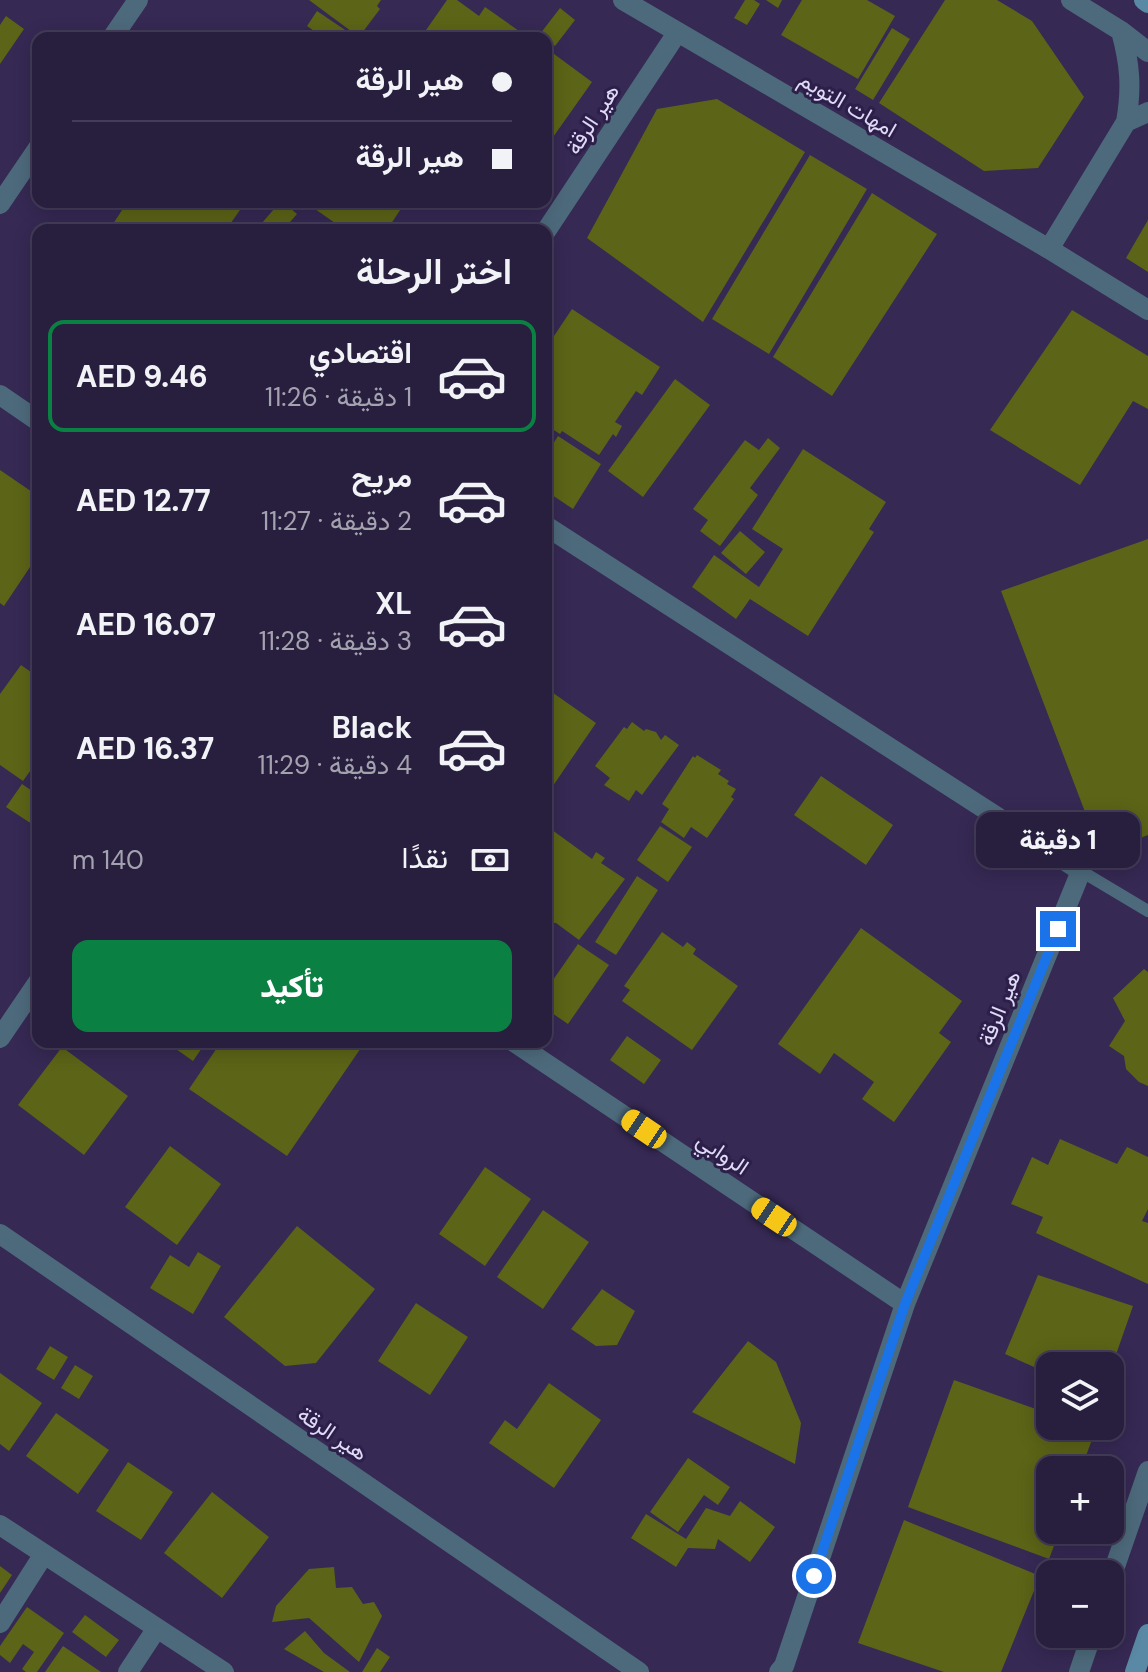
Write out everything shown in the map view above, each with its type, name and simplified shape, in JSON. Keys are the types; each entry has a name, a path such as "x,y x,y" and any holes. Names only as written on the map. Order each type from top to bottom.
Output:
{"main road":[{"path":"1135,1672 1148,1634"}],"street":[{"path":"116,32 138,0"},
{"name":"امهات التويم","path":"623,0 1148,310"},
{"path":"1071,0 1148,52"},
{"path":"1049,249 1126,122 1130,77 1121,31"},
{"name":"هير الرقة","path":"551,224 677,33"},
{"path":"1126,122 1148,112"},
{"path":"0,204 32,157"},
{"path":"0,395 32,417"},
{"path":"552,530 1081,871"},
{"name":"هير الرقة","path":"779,1672 784,1666 905,1304 1081,871"},
{"path":"0,1038 32,991"},
{"name":"الروابي","path":"523,1048 905,1304"},
{"name":"هير الرقة","path":"0,1234 639,1672"},
{"path":"1117,1560 1148,1471"},
{"path":"0,1525 224,1672"},
{"path":"0,1623 44,1554"},
{"path":"128,1672 157,1628"},
{"path":"1079,1672 1087,1648"}],"lane":[{"path":"1081,871 1148,911"}],"building":[{"path":"309,0 381,0 377,6 380,9 363,32 352,32"},
{"path":"447,0 457,0 479,16 485,7 520,32 425,32"},
{"path":"745,0 760,4 747,25 734,18"},
{"path":"766,0 782,0 778,8"},
{"path":"802,0 867,0 895,16 858,79 781,35"},
{"path":"945,0 997,0 1032,21 1084,97 1038,168 984,171 879,103"},
{"path":"560,8 575,20 555,46 552,44 552,32 542,32"},
{"path":"317,11 348,32 316,32 307,26"},
{"path":"6,16 24,29 0,64 0,25"},
{"path":"892,28 910,39 873,100 855,89"},
{"path":"552,52 592,82 552,139"},
{"path":"717,99 805,152 703,322 587,238 657,109"},
{"path":"810,155 867,189 769,354 712,319"},
{"path":"872,193 937,234 832,396 773,357"},
{"path":"123,208 241,208 230,224 113,224"},
{"path":"275,208 290,208 297,214 288,224 261,224"},
{"path":"401,208 391,224 336,224 315,209"},
{"path":"1148,220 1148,272 1126,258"},
{"path":"572,309 660,367 642,395 636,391 615,422 622,426 616,437 613,434 599,455 562,431 560,434 552,429 552,339"},
{"path":"1072,310 1148,356 1148,409 1133,401 1080,485 990,430"},
{"path":"675,379 710,405 643,497 608,471"},
{"path":"558,436 601,464 573,509 552,495 552,446"},
{"path":"768,438 780,448 750,488 758,495 720,546 700,531 708,520 693,509 745,440 759,450"},
{"path":"803,449 886,502 869,529 874,532 808,636 750,599 736,619 692,587 714,555 759,587 783,549 752,529"},
{"path":"0,470 32,492 32,564 4,606 0,603"},
{"path":"740,531 765,552 746,574 721,553"},
{"path":"1148,539 1148,835 1101,854 1001,591"},
{"path":"21,665 32,673 32,768 23,781 0,765 0,694"},
{"path":"552,692 596,723 552,787"},
{"path":"632,722 644,731 656,732 661,740 665,735 679,745 642,795 636,790 629,801 604,785 610,778 595,766 624,727 627,729"},
{"path":"697,755 721,770 718,774 736,789 731,797 734,799 707,838 691,827 684,838 661,822 669,809 662,804 693,756 695,758"},
{"path":"821,776 893,825 866,865 794,815"},
{"path":"22,784 32,791 32,824 6,807"},
{"path":"660,826 692,847 668,882 637,860"},
{"path":"552,830 592,859 596,852 605,858 601,863 625,879 579,940 552,923"},
{"path":"637,876 658,890 616,955 595,942"},
{"path":"861,928 962,1001 939,1033 951,1042 894,1122 862,1099 874,1082 834,1053 820,1074 778,1044"},
{"path":"662,932 683,947 687,942 696,949 693,954 738,986 692,1050 622,1001 630,990 624,986"},
{"path":"578,944 609,965 568,1024 552,1013 552,981"},
{"path":"1144,969 1148,972 1148,1086 1126,1069 1124,1056 1109,1046 1125,1021 1113,998"},
{"path":"627,1036 661,1060 644,1084 610,1060"},
{"path":"61,1048 128,1096 84,1155 18,1105"},
{"path":"175,1048 202,1048 193,1061"},
{"path":"217,1048 361,1048 287,1156 189,1089"},
{"path":"1060,1139 1117,1164 1127,1147 1148,1157 1148,1209 1142,1221 1148,1223 1148,1284 1036,1233 1043,1217 1011,1204 1032,1157 1048,1165"},
{"path":"170,1146 221,1184 177,1245 125,1207"},
{"path":"485,1167 531,1199 485,1266 439,1234"},
{"path":"543,1210 589,1242 543,1309 497,1277"},
{"path":"297,1226 375,1289 316,1363 285,1366 224,1317"},
{"path":"198,1252 221,1266 193,1314 150,1288 170,1255 189,1267"},
{"path":"1038,1275 1133,1306 1117,1352 1036,1352 1036,1368 1005,1354"},
{"path":"602,1289 635,1311 617,1345 596,1346 571,1329"},
{"path":"416,1303 468,1337 430,1395 378,1361"},
{"path":"748,1341 776,1362 801,1423 795,1464 692,1412"},
{"path":"50,1346 68,1357 54,1380 36,1369"},
{"path":"75,1365 93,1376 79,1399 61,1388"},
{"path":"0,1373 42,1403 9,1451 0,1444"},
{"path":"954,1380 1036,1409 1036,1440 1092,1440 1086,1456 1036,1456 1036,1544 1055,1544 1049,1559 908,1507"},
{"path":"549,1383 601,1420 554,1488 489,1443 505,1420 517,1429"},
{"path":"56,1413 109,1450 78,1494 26,1456"},
{"path":"688,1458 730,1487 718,1505 704,1495 678,1532 650,1512"},
{"path":"128,1462 173,1492 141,1540 96,1511"},
{"path":"212,1492 269,1537 222,1598 164,1553"},
{"path":"740,1501 775,1527 750,1562 718,1539 715,1549 688,1548 676,1567 631,1538 646,1514 686,1539 706,1508 730,1516"},
{"path":"904,1520 1036,1574 1036,1586 1001,1672 944,1672 858,1643"},
{"path":"0,1566 12,1575 0,1593"},
{"path":"334,1567 336,1588 352,1587 363,1604 374,1602 382,1616 359,1662 309,1618 272,1622 276,1606 309,1569"},
{"path":"27,1607 64,1633 37,1672 22,1669 34,1652 23,1644 10,1663 0,1655 0,1646"},
{"path":"85,1615 119,1640 106,1657 72,1632"},
{"path":"305,1631 324,1653 350,1672 324,1672 284,1649"},
{"path":"63,1646 101,1672 45,1672"},
{"path":"377,1648 390,1657 380,1672 362,1672"}],"route":[{"path":"814,1576 905,1304 1058,929"}]}
